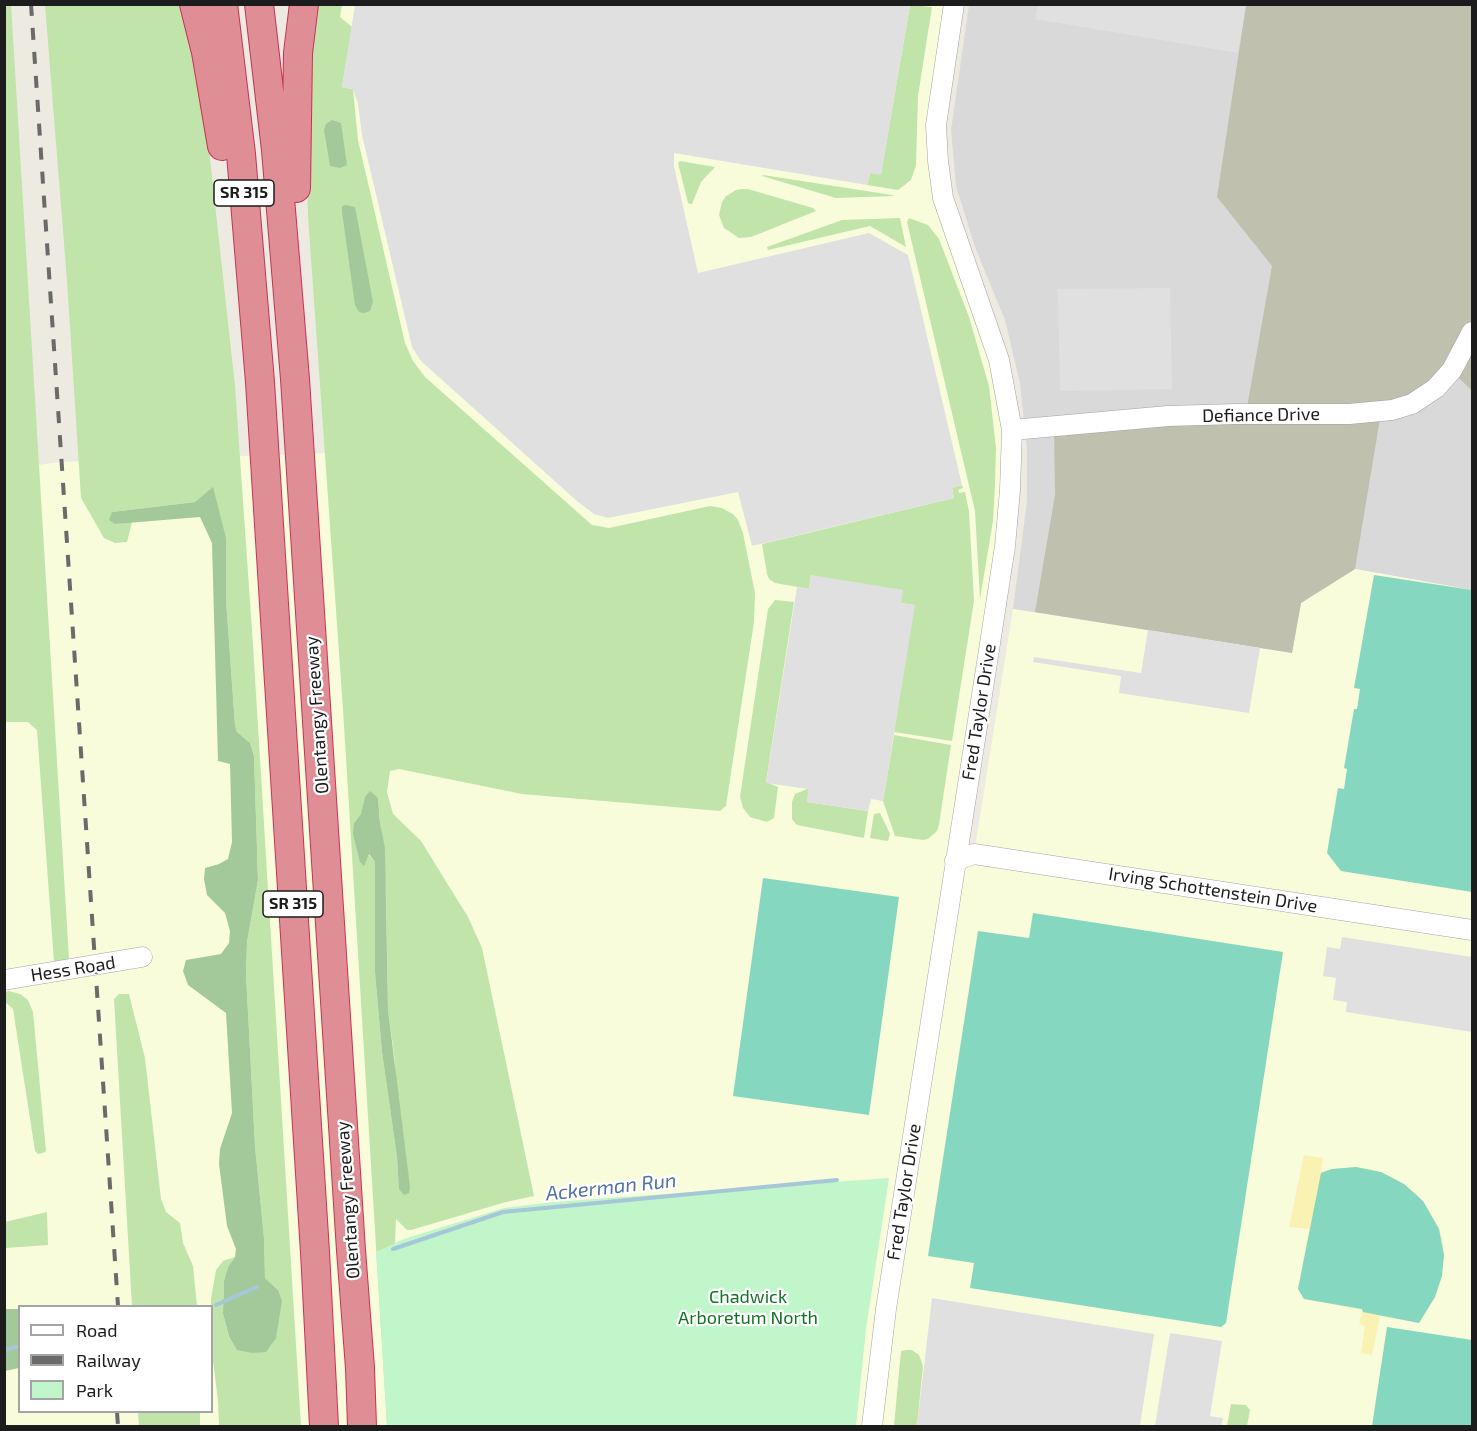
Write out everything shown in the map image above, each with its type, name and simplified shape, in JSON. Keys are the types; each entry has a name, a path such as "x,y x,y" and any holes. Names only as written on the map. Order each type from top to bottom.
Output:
{"highway":[{"path":"194,4 206,52 260,382"},
{"name":"Olentangy Freeway","path":"224,4 241,154 260,382 324,1426"},
{"name":"Olentangy Freeway","path":"259,4 276,150 295,379 364,1426"},
{"path":"295,379 296,115 298,53 304,4"}],"street":[{"name":"Fred Taylor Drive","path":"872,1426 886,1310 1005,546 1010,490 1012,430 999,360 943,198 936,125 954,4"},
{"name":"Defiance Drive","path":"1012,430 1168,416 1349,414 1392,410 1412,404 1436,388 1452,370 1473,332"},
{"name":"Irving Schottenstein Drive","path":"955,861 974,854 1473,930"},
{"name":"Hess Road","path":"4,980 142,957"}],"shaded area":[{"path":"1038,4 1246,5 1238,53 1035,19"},
{"path":"333,5 954,5 938,161 1012,430 955,861 974,854 1013,609 1292,653 1301,603 1355,569 1472,590 1472,1426 5,1426 4,81 30,466 61,462 359,452"},
{"path":"355,5 910,5 881,175 870,173 867,185 674,153 674,166 698,273 869,233 908,255 962,485 952,488 954,498 752,546 738,492 608,518 594,514 577,501 421,361 412,347 362,135 358,104 353,89 342,87"},
{"path":"969,5 1472,5 1472,590 1355,569 1292,653 1013,609 1027,501 1027,449 1020,383 1005,320 975,247 956,186 951,130"},
{"path":"1246,5 1472,5 1472,391 1452,371 1381,413 1355,569 1301,603 1292,653 1035,612 1055,495 1054,427 1246,413 1272,266 1217,197"},
{"path":"1170,288 1172,389 1060,391 1058,289"},
{"path":"811,575 903,590 901,603 915,605 883,801 871,799 868,811 807,802 808,789 766,783 797,587 809,589"},
{"path":"1148,630 1260,648 1249,713 1119,693 1121,676 1033,662 1034,657 1141,673"},
{"path":"1342,937 1472,957 1472,1032 1346,1012 1347,1002 1333,1000 1336,978 1323,976 1327,947 1340,949"},
{"path":"932,1298 1154,1334 1140,1426 917,1426"},
{"path":"1170,1333 1222,1341 1210,1416 1223,1418 1221,1426 1155,1426"}],"green space":[{"path":"11,4 69,959 54,962 37,730 28,722 5,722 4,5"},
{"path":"45,5 185,5 204,104 235,386 301,1426 219,1426 213,1360 213,1305 211,1299 216,1270 223,1261 235,1257 228,1267 224,1281 223,1314 229,1336 278,1290 265,1278 264,1238 255,1146 246,974 247,942 258,880 254,756 250,743 237,732 235,725 226,600 226,538 195,502 112,512 115,524 132,522 127,542 115,543 104,538 81,498 67,281"},
{"path":"316,5 342,5 340,17 352,27 342,87 353,89 358,140 405,343 413,361 425,377 592,525 609,528 710,506 722,508 733,514 743,533 755,593 754,622 726,806 720,811 522,794 399,769 390,771 387,792 393,814 421,841 468,917 482,948 534,1196 411,1230 407,1230 396,1219 387,1426 343,709 308,216 306,131","holes":["378,798 386,892 388,1009 395,1061 399,1189 375,973 375,862 368,854 354,823"]},
{"path":"910,5 932,7 918,96 916,165 911,180 898,190 867,185 870,173 881,174"},
{"path":"332,120 341,123 347,165 340,168 330,166 324,130 326,124"},
{"path":"680,161 715,167 701,182 692,204 688,203 678,163"},
{"path":"763,175 892,195 894,196 836,198"},
{"path":"741,189 813,208 816,211 751,237 739,238 724,228 719,215 726,196"},
{"path":"342,206 355,207 373,302 370,311 364,313 359,312 355,305 342,212"},
{"path":"900,218 906,247 870,226 768,250 767,247 842,220"},
{"path":"909,218 928,225 939,239 969,317 989,386 996,448 995,484 993,521 980,599 975,511 907,222"},
{"path":"962,485 963,488 958,490 959,493 965,492 969,511 974,601 952,741 894,732 914,605 811,575 809,589 775,583 769,579 767,574 762,544 954,498 952,488"},
{"path":"213,487 226,538 226,600 235,725 237,732 250,743 254,756 258,880 247,942 246,974 265,1278 278,1290 282,1301 276,1338 266,1352 252,1353 237,1350 229,1336 223,1314 224,1281 228,1267 235,1257 236,1249 227,1226 219,1164 220,1149 232,1113 226,1013 188,985 183,971 186,960 221,954 229,943 230,931 225,913 207,895 204,879 205,868 228,859 232,842 230,764 218,761 212,543 200,517 115,524 109,520 112,512 195,502"},
{"path":"1374,575 1472,590 1472,892 1341,871 1327,853 1338,788 1344,789 1347,769 1344,768 1354,709 1357,709 1360,689 1354,688"},
{"path":"775,600 794,602 766,782 778,787 774,818 767,822 750,817 743,808 740,797 768,609"},
{"path":"894,735 951,745 939,825 937,831 928,839 895,836 883,801"},
{"path":"809,789 807,802 868,811 864,838 797,825 792,819 792,802 795,794"},
{"path":"370,791 378,798 385,848 388,1009 410,1187 409,1193 404,1195 399,1189 375,973 375,862 369,854 364,866 360,862 353,834 354,823 361,814 365,797"},
{"path":"880,813 890,834 888,841 870,838 874,814"},
{"path":"763,878 899,897 869,1115 733,1096"},
{"path":"1033,913 1283,952 1226,1323 1221,1327 970,1288 974,1263 928,1256 978,931 1029,938"},
{"path":"5,992 20,994 28,1000 33,1012 46,1151 38,1154 35,1151 13,1009 5,1002"},
{"path":"119,994 129,994 145,1058 161,1199 166,1212 180,1223 183,1243 193,1266 197,1305 132,1305 114,999"},
{"path":"1356,1167 1381,1172 1404,1184 1423,1201 1439,1229 1444,1255 1442,1276 1435,1297 1419,1323 1363,1312 1362,1309 1304,1299 1298,1289 1321,1173 1332,1169"},
{"name":"Chadwick Arboretum North","path":"889,1178 866,1329 856,1426 387,1426 376,1252 404,1239 504,1208 553,1202"},
{"path":"47,1212 48,1245 5,1248 5,1222"},
{"path":"5,1309 18,1309 18,1368 5,1371"},
{"path":"1387,1327 1472,1340 1472,1426 1372,1426"},
{"path":"912,1350 919,1355 923,1366 917,1426 894,1426 901,1351"},
{"path":"1231,1404 1246,1405 1250,1410 1247,1426 1227,1426"},
{"path":"138,1413 200,1413 200,1426 139,1426"}],"sand":[{"path":"1304,1155 1323,1158 1321,1172 1356,1167 1392,1177 1415,1193 1429,1210 1439,1229 1443,1242 1443,1266 1435,1297 1419,1323 1380,1316 1372,1355 1361,1353 1365,1326 1359,1324 1363,1310 1304,1299 1298,1289 1309,1229 1289,1227"}],"waterway":[{"name":"Ackerman Run","path":"393,1249 503,1212 837,1180"},
{"name":"Ackerman Run","path":"216,1305 257,1287"},
{"name":"Ackerman Run","path":"4,1350 16,1347"}],"railway":[{"path":"31,4 118,1305"},
{"path":"117,1413 118,1426"}]}
